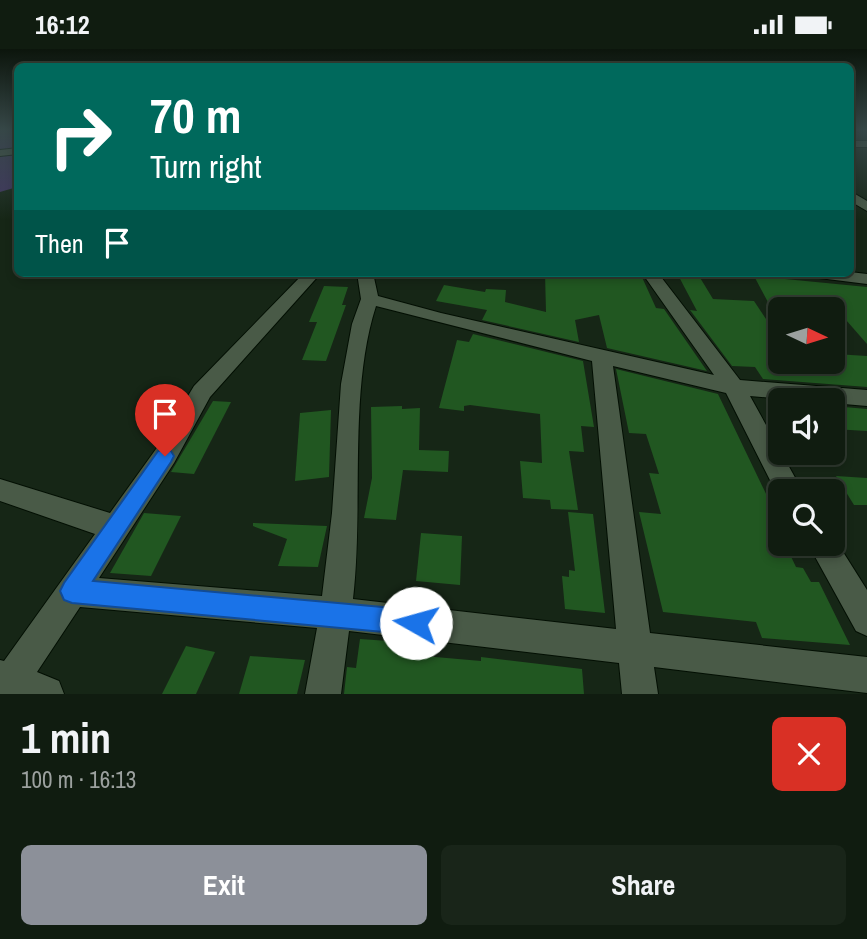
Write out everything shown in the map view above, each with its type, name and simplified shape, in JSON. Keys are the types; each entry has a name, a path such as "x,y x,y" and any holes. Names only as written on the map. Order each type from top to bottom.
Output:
{"street":[{"path":"46,694 6,679 72,591 165,456 202,392 309,277"},
{"path":"653,277 734,387 783,479"},
{"path":"323,694 344,542 359,329 368,286 438,318 734,387 867,398"},
{"path":"602,356 640,694"},
{"path":"0,490 115,528"},
{"path":"829,556 867,620"},
{"path":"72,591 334,613 867,675"}],"shaded area":[{"path":"0,160 14,160 14,188 0,192"}],"building":[{"path":"545,277 642,277 656,308 664,309 707,371 607,348 599,315 575,320 579,342 482,320 487,310 436,301 444,285 485,292 486,289 506,290 505,302 546,312"},
{"path":"679,277 700,277 713,299 754,301 768,322 768,375 845,375 845,355 867,356 867,387 763,379 755,367 732,366 690,310 697,311"},
{"path":"755,277 867,287 867,344 845,319 845,297 768,297 768,302"},
{"path":"324,286 348,287 342,305 346,305 326,361 302,360 317,322 309,322"},
{"path":"473,334 583,361 594,427 581,426 584,452 569,451 578,510 551,509 550,500 523,498 520,461 542,463 540,414 470,405 464,406 464,411 439,408 457,340 469,342"},
{"path":"616,369 718,394 768,498 768,556 791,556 796,567 803,568 811,582 819,582 850,645 762,638 756,622 663,612 639,512 661,514 649,473 659,474 646,434 629,433"},
{"path":"213,401 231,402 194,474 171,472"},
{"path":"402,406 402,409 420,408 419,450 449,451 448,472 403,470 396,520 364,518 372,478 371,407"},
{"path":"845,407 867,409 867,431 845,430"},
{"path":"331,410 329,477 295,481 300,413"},
{"path":"836,476 867,478 867,505 854,505 845,490 845,479 838,479"},
{"path":"568,512 593,514 605,613 565,609 562,576 569,577 569,570 575,571"},
{"path":"144,513 181,516 151,576 110,573"},
{"path":"253,523 327,526 318,567 278,566 287,539 253,526"},
{"path":"421,533 462,536 460,585 416,581"},
{"path":"360,639 403,642 401,654 481,661 481,657 582,669 584,694 344,694 347,667 356,668"},
{"path":"186,646 215,652 196,694 162,694"},
{"path":"250,656 305,660 297,694 239,694"}],"route":[{"path":"165,456 72,591 334,613 416,623"}]}
